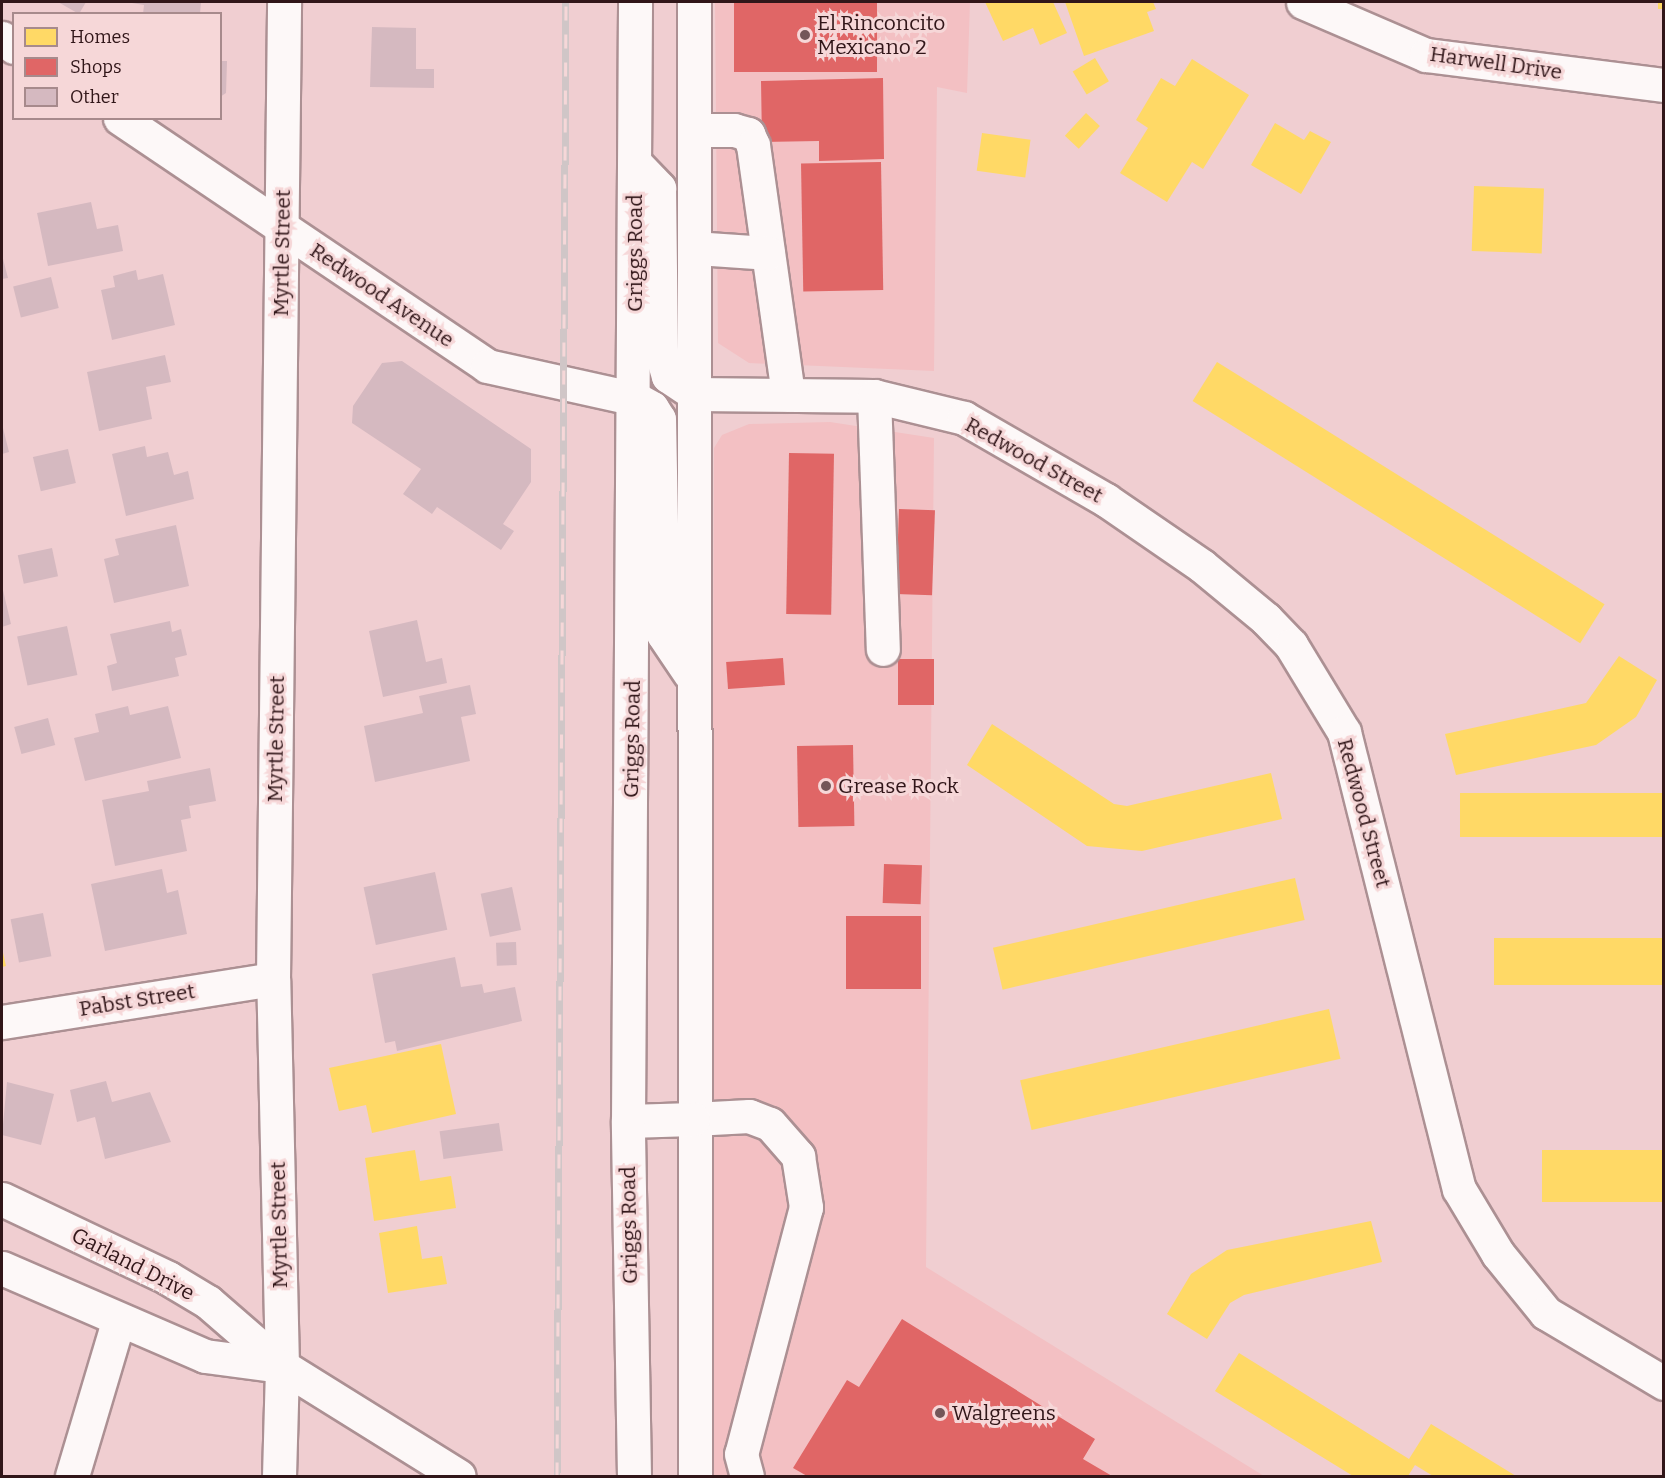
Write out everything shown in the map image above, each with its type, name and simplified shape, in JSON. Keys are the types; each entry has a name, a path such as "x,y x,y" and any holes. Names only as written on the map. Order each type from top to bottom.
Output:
{"main road":[{"name":"Myrtle Street","path":"279,1476 282,1366 273,979 284,2"},
{"name":"Griggs Road","path":"634,1476 628,1121 636,399 635,2"},
{"path":"694,2 695,394 690,675 695,1476"},
{"name":"Harwell Drive","path":"1304,2 1426,55 1664,85"},
{"name":"Redwood Avenue","path":"123,120 487,366 636,399"},
{"path":"694,130 748,134 788,395"},
{"path":"635,163 659,188 661,352 669,376 695,394"},
{"path":"695,248 768,253"},
{"name":"Redwood Street","path":"695,394 874,396 964,418 1049,465 1202,566 1291,645 1344,732 1459,1189 1498,1254 1546,1313 1664,1383"},
{"path":"874,396 883,649"},
{"path":"636,399 652,408 659,419 663,634 690,675"},
{"name":"Pabst Street","path":"2,1022 273,979"},
{"path":"628,1121 749,1116 770,1125 798,1156 806,1207 741,1454 747,1476"},
{"name":"Garland Drive","path":"2,1199 168,1278 208,1302 282,1366 459,1476"},
{"name":"Garland Drive","path":"2,1268 118,1322 205,1356 282,1366"},
{"path":"72,1476 118,1322"}],"shaded area":[{"path":"715,2 970,2 967,93 937,87 934,371 749,363 718,343"},
{"path":"830,422 934,438 926,1267 1264,1476 710,1476 714,448 722,435 749,424"}],"building: Homes":[{"path":"985,2 1053,2 1067,33 1040,45 1033,28 1003,41"},
{"path":"1065,2 1153,2 1156,9 1147,12 1154,31 1084,56"},
{"path":"1658,2 1664,2 1664,9 1658,9"},
{"path":"1095,58 1109,81 1087,95 1073,71"},
{"path":"1192,59 1249,95 1203,169 1192,162 1167,202 1120,173 1148,128 1136,120 1161,78 1175,86"},
{"path":"1086,113 1100,126 1079,149 1065,136"},
{"path":"1275,123 1304,140 1310,131 1331,142 1301,194 1251,165"},
{"path":"982,133 1031,140 1025,177 977,171"},
{"path":"1474,186 1544,188 1542,253 1472,251"},
{"path":"1217,362 1605,604 1580,643 1193,401"},
{"path":"1619,656 1657,680 1636,717 1596,745 1456,775 1445,734 1586,703"},
{"path":"992,724 1114,804 1127,806 1271,773 1282,819 1142,851 1087,846 967,765"},
{"path":"1460,793 1664,793 1664,837 1460,837"},
{"path":"1295,878 1305,920 1003,990 993,948"},
{"path":"1494,938 1664,938 1664,985 1494,985"},
{"path":"2,948 6,966 2,967"},
{"path":"1329,1009 1340,1059 1032,1130 1020,1080"},
{"path":"441,1044 456,1114 372,1133 366,1105 339,1111 329,1068"},
{"path":"415,1150 420,1181 451,1176 456,1208 374,1221 365,1158"},
{"path":"1542,1150 1664,1150 1664,1202 1542,1202"},
{"path":"1371,1221 1382,1262 1244,1295 1230,1303 1207,1339 1167,1314 1191,1274 1227,1250"},
{"path":"417,1226 422,1259 442,1256 447,1284 388,1293 379,1233"},
{"path":"1239,1353 1409,1459 1431,1424 1516,1476 1433,1476 1415,1465 1408,1476 1353,1476 1215,1391"}],"building: Shops":[{"name":"El Rinconcito Mexicano 2","path":"734,2 877,2 877,72 734,72"},
{"path":"883,78 884,159 819,161 819,141 762,142 761,81"},
{"path":"881,162 883,290 803,291 801,163"},
{"path":"789,453 834,454 831,615 786,614"},
{"path":"899,509 935,510 932,595 896,594"},
{"path":"783,658 785,685 728,689 726,662"},
{"path":"898,659 934,659 934,705 898,705"},
{"name":"Grease Rock","path":"853,745 854,826 798,827 797,746"},
{"path":"884,864 922,865 921,904 883,903"},
{"path":"846,916 921,916 921,989 846,989"},
{"name":"Walgreens","path":"902,1319 1095,1439 1083,1459 1112,1476 807,1476 793,1468 847,1380 859,1387"}],"building: Other":[{"path":"58,2 86,2 80,12 76,12"},
{"path":"126,2 201,2 200,12 143,12 144,5"},
{"path":"372,27 416,28 416,69 434,69 434,88 370,87"},
{"path":"222,61 227,61 226,93 222,96"},
{"path":"91,202 97,229 118,225 123,251 48,266 37,213"},
{"path":"2,255 8,278 2,279"},
{"path":"136,270 138,280 163,274 175,325 112,340 101,290 115,287 113,276"},
{"path":"51,277 59,308 21,317 13,286"},
{"path":"165,355 171,382 146,387 152,419 99,431 87,372"},
{"path":"402,361 531,449 531,482 503,524 514,531 501,550 437,507 432,514 403,494 421,469 352,423 353,406 382,363"},
{"path":"2,424 9,452 2,454"},
{"path":"145,446 147,457 168,452 174,475 188,471 194,499 126,516 112,454"},
{"path":"68,449 76,483 41,491 33,457"},
{"path":"176,525 189,586 114,603 104,559 119,555 115,539"},
{"path":"52,548 58,576 24,584 18,555"},
{"path":"2,586 11,624 2,627"},
{"path":"417,620 426,662 442,658 447,683 383,697 369,631"},
{"path":"170,621 172,632 181,629 187,655 175,658 179,676 112,691 107,666 117,663 110,634"},
{"path":"67,626 77,675 28,686 17,637"},
{"path":"470,685 476,714 461,717 470,761 375,782 364,726 423,713 419,696"},
{"path":"128,706 130,715 168,706 181,758 85,781 74,738 99,732 95,714"},
{"path":"48,718 55,745 21,754 14,727"},
{"path":"210,768 216,801 189,806 191,818 181,820 187,851 115,866 102,800 149,791 147,781"},
{"path":"162,869 167,893 178,890 187,934 105,951 91,884"},
{"path":"435,872 447,930 376,945 364,887"},
{"path":"512,887 521,930 490,937 481,894"},
{"path":"43,913 51,956 19,962 11,919"},
{"path":"516,942 517,965 497,966 496,943"},
{"path":"455,957 461,987 482,984 484,993 515,987 522,1021 397,1051 395,1041 385,1043 372,974"},
{"path":"106,1081 112,1102 150,1092 171,1142 105,1159 95,1117 77,1122 70,1090"},
{"path":"7,1082 54,1094 41,1145 2,1135"},
{"path":"499,1123 503,1151 443,1159 440,1131"}],"railway":[{"path":"557,1476 566,2"}],"place":[{"name":"El Rinconcito Mexicano 2","path":"805,35"},
{"name":"Grease Rock","path":"826,786"},
{"name":"Walgreens","path":"940,1413"}]}
